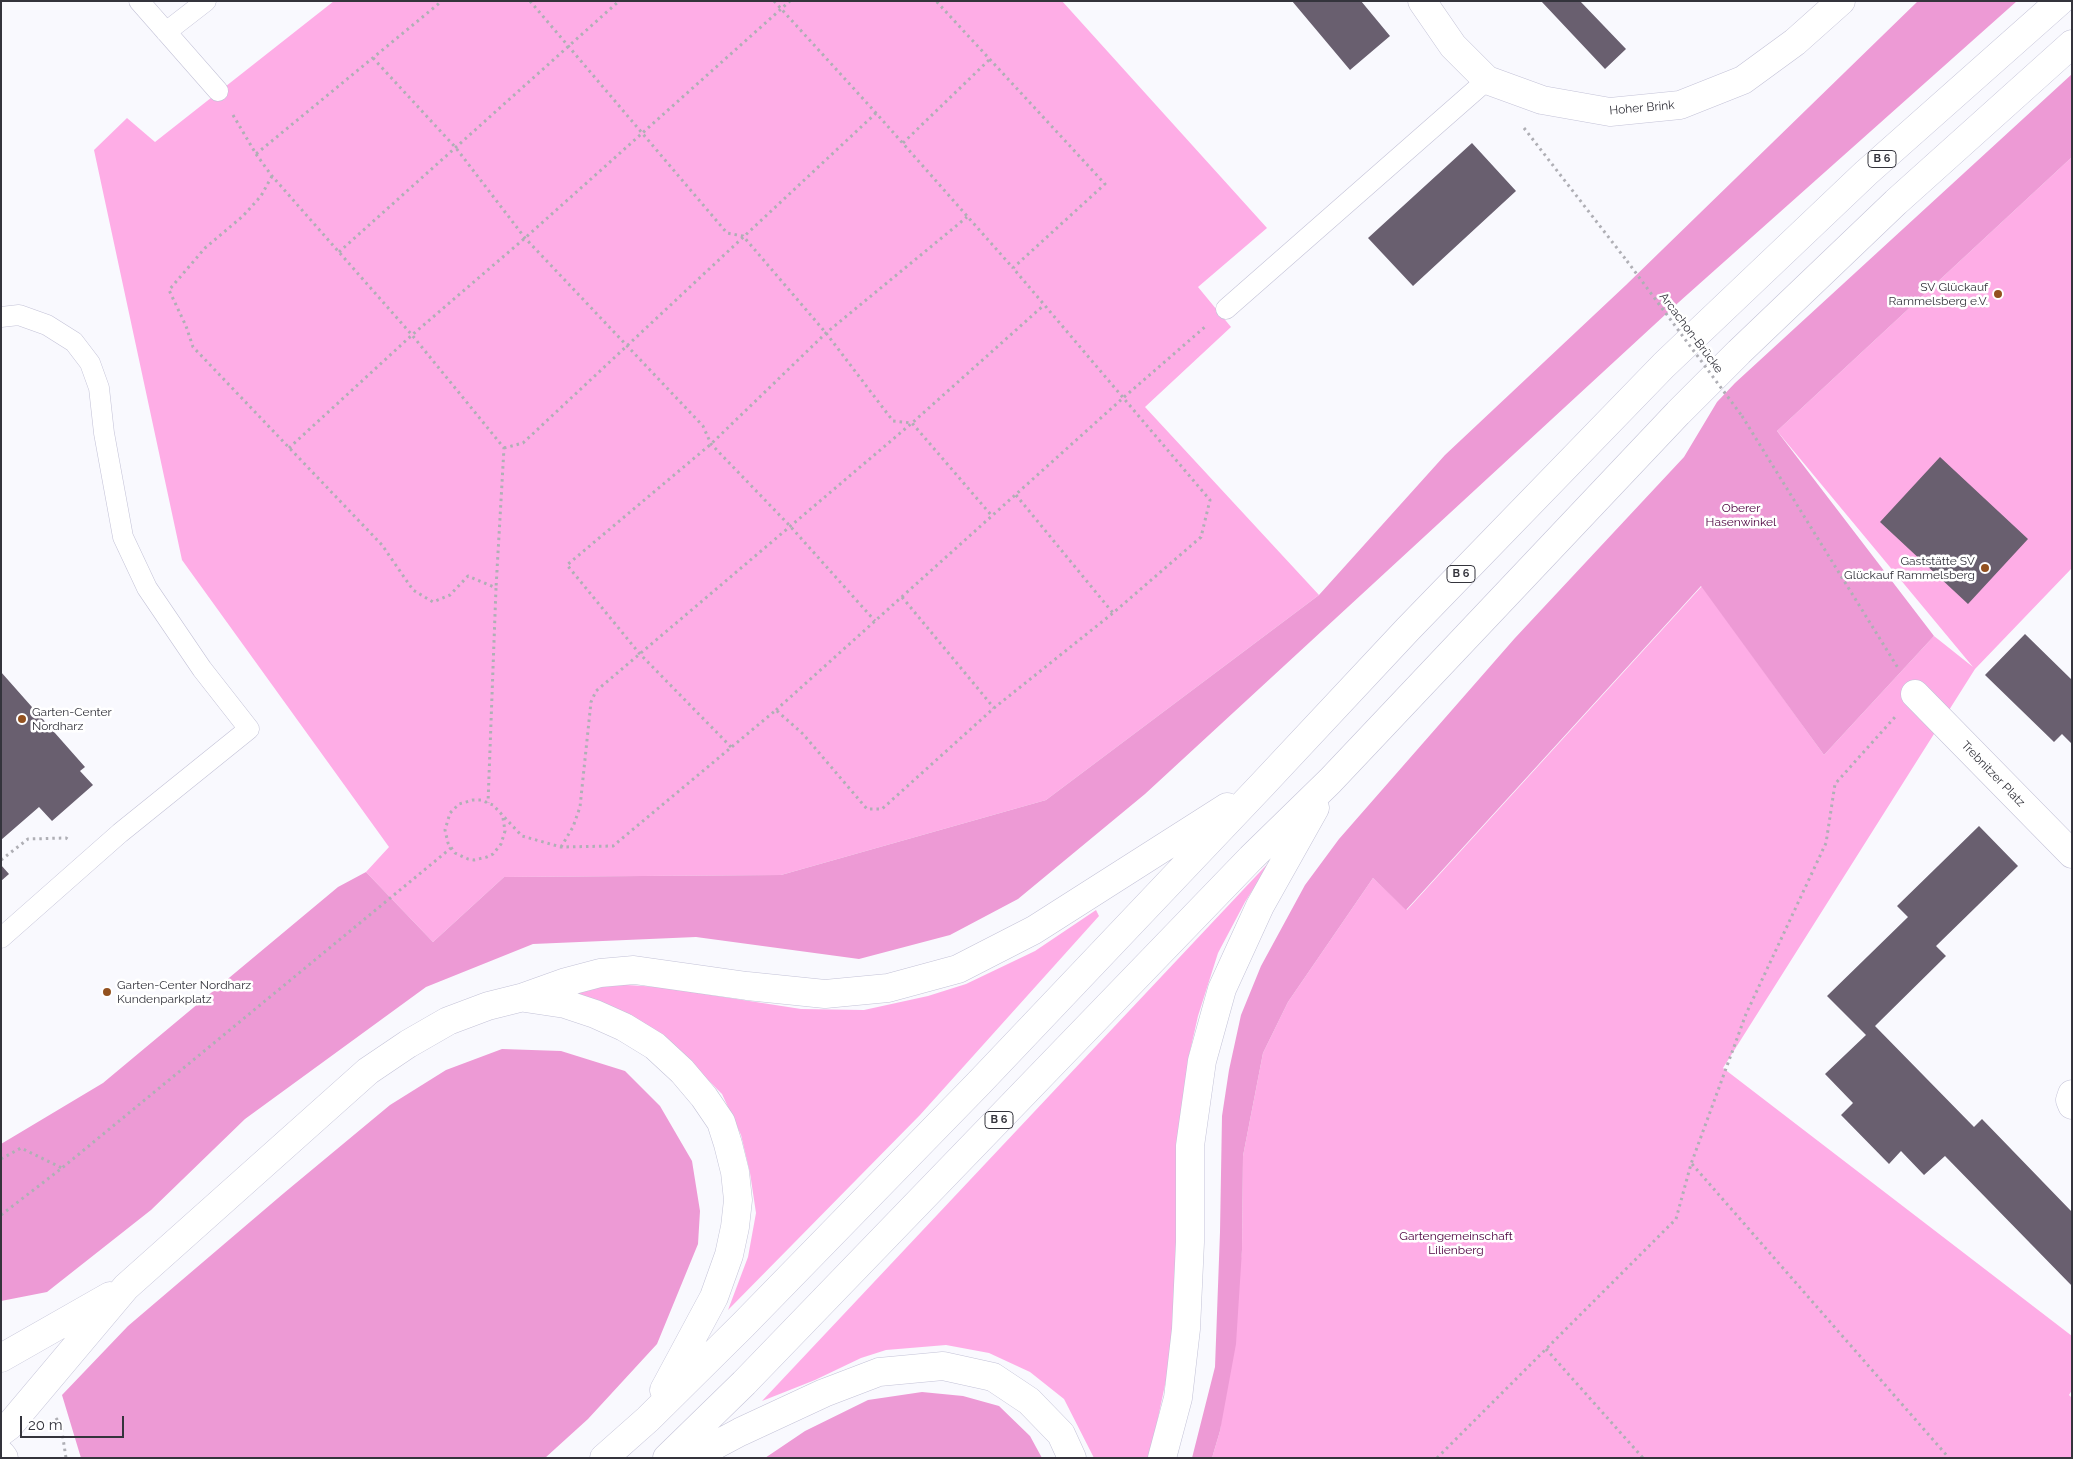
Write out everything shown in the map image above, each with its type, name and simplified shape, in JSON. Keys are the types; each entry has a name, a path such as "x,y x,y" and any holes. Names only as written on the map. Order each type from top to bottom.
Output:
{"main road":[{"name":"Hoher Brink","path":"1422,1 1453,46 1486,80 1542,100 1610,112 1680,105 1743,80 1795,42 1841,1"},
{"name":"B 6","path":"604,1458 648,1419 742,1325 979,1083 1262,786 1408,629 1696,334 1866,173 2060,1"},
{"name":"B 6","path":"667,1458 751,1376 1244,865 1330,781 1678,413 1896,202 2072,44"},
{"name":"Trebnitzer Platz","path":"1915,694 2072,854"},
{"path":"1162,1458 1178,1398 1186,1329 1190,1242 1190,1146 1202,1060 1222,989 1260,906 1330,781"},
{"path":"1,1432 9,1426 126,1287 368,1071 408,1044 448,1022 488,1006 524,997 566,982 600,973 634,970 748,986 824,994 888,988 958,969 1034,930 1262,786"},
{"path":"524,997 565,1004 595,1014 624,1027 656,1046 682,1071 704,1097 721,1122 728,1144 735,1172 738,1200 736,1227 729,1255 714,1297 648,1419"},
{"path":"2072,1094 2070,1100 2072,1105"},
{"path":"1,1358 126,1287"},
{"path":"691,1458 740,1432 824,1392 879,1372 943,1366 993,1377 1029,1401 1062,1434 1072,1458"},
{"path":"1,1454 4,1458"}],"lane":[{"path":"139,1 218,90"},
{"path":"166,32 206,1"},
{"path":"1226,309 1486,80"},
{"path":"1,317 19,316 47,325 74,342 90,363 99,388 104,433 123,538 146,588 202,669 249,729 94,856 1,938"}],"path":[{"path":"256,154 442,1"},
{"path":"530,1 727,232 743,236 826,333 894,421 912,423 992,516"},
{"path":"339,252 619,1"},
{"path":"774,1 1013,268 1210,500 1201,537 1113,613 994,708 882,809 867,809 804,734 776,710"},
{"path":"289,448 412,335 644,133 790,1"},
{"path":"936,1 1105,184 1013,268"},
{"path":"373,58 456,148 525,238 703,426 711,444 790,526 875,622"},
{"path":"902,143 990,59"},
{"path":"218,90 256,154 272,176 412,335 504,448 496,588 488,803"},
{"path":"504,448 523,443 876,113"},
{"name":"Arcachon-Brücke","path":"1523,127 1742,416 1915,694"},
{"path":"272,176 261,196 244,216 205,248 169,290 193,347 382,545 413,590 433,602 450,595 468,576 496,588"},
{"path":"731,747 640,654 567,565 711,444 826,333 967,217"},
{"path":"561,847 573,827 580,807 591,702 596,691 912,423 1044,305"},
{"path":"503,818 504,837 502,844 493,854 474,860 461,856 451,848 445,830 450,813 466,801 473,800 488,803 497,809 503,818 522,836 561,847 613,846 776,710 1123,398 1226,309"},
{"path":"1016,495 1113,613"},
{"path":"902,597 994,708"},
{"path":"1437,1458 1676,1219 1691,1164 1746,1014 1826,843 1835,784 1915,694"},
{"path":"1,860 28,839 66,838 94,856"},
{"path":"1,1216 451,848"},
{"path":"1,1159 22,1148 62,1168"},
{"path":"1691,1164 1949,1458"},
{"path":"1546,1349 1643,1458"}],"green space":[{"path":"334,1 1062,1 1267,228 1198,287 1231,327 1145,407 1319,595 1046,800 781,875 504,877 433,942 366,872 389,847 182,560 94,150 127,118 155,142"},
{"path":"1918,1 2017,1 1679,302 1145,794 1018,899 950,935 859,959 696,937 533,944 426,987 245,1119 151,1210 47,1292 1,1301 1,1144 103,1083 338,887 366,872 433,942 504,877 781,875 1046,800 1319,595 1445,455 1626,285"},
{"name":"Oberer Hasenwinkel","path":"2072,74 2072,157 1777,431 1934,636 1824,755 1701,586 1406,910 1373,878 1288,1002 1263,1053 1243,1156 1242,1250 1236,1344 1220,1431 1212,1458 1192,1458 1215,1367 1222,1116 1229,1070 1241,1015 1261,966 1305,885 1339,839 1515,638 1684,457 1717,402 1735,383"},
{"name":"Gartengemeinschaft Lilienberg","path":"2072,157 2072,568 1975,669 1723,1068 2072,1336 2072,1390 2069,1395 2072,1398 2072,1458 1212,1458 1220,1431 1242,1250 1243,1156 1263,1053 1288,1002 1373,878 1407,910 1702,586 1824,755 1934,636 1973,667 1777,431"},
{"path":"1273,858 1245,902 1218,953 1198,1016 1188,1060 1180,1132 1175,1338 1148,1458 1094,1458 1064,1399 1030,1372 989,1353 946,1345 886,1350 861,1358 815,1380 762,1401"},
{"path":"1096,910 1099,916 920,1115 728,1310 748,1257 756,1213 750,1173 741,1135 722,1094 667,1039 620,1010 573,997 572,991 611,984 659,987 801,1009 864,1010 928,996 966,984 1035,951"},
{"path":"502,1049 561,1051 625,1071 660,1106 692,1161 700,1211 698,1244 657,1344 588,1419 545,1458 81,1458 62,1395 128,1326 390,1105 446,1070"},
{"path":"922,1392 963,1396 999,1406 1030,1436 1042,1458 765,1458 805,1431 868,1400"}],"building":[{"path":"1292,1 1361,1 1390,36 1350,70"},
{"path":"1541,1 1580,1 1626,49 1605,69"},
{"path":"1472,143 1516,191 1413,286 1368,238"},
{"path":"1940,457 2028,539 1968,604 1880,522"},
{"path":"2025,634 2072,680 2072,744 2062,734 2054,742 1985,675"},
{"name":"Garten-Center Nordharz","path":"1,672 85,767 80,771 93,785 52,821 39,807 1,840"},
{"path":"1979,826 2018,866 1936,946 1946,956 1875,1026 1974,1127 1982,1119 2072,1212 2072,1286 1945,1156 1924,1175 1901,1151 1889,1164 1841,1115 1853,1103 1825,1074 1866,1035 1827,996 1908,917 1897,906"},
{"path":"1,865 9,874 1,881"}],"place":[{"name":"SV Glückauf Rammelsberg e.V.","path":"1998,294"},
{"name":"Gaststätte SV Glückauf Rammelsberg","path":"1985,568"},
{"name":"Garten-Center Nordharz","path":"22,719"},
{"name":"Garten-Center Nordharz Kundenparkplatz","path":"107,992"}]}
